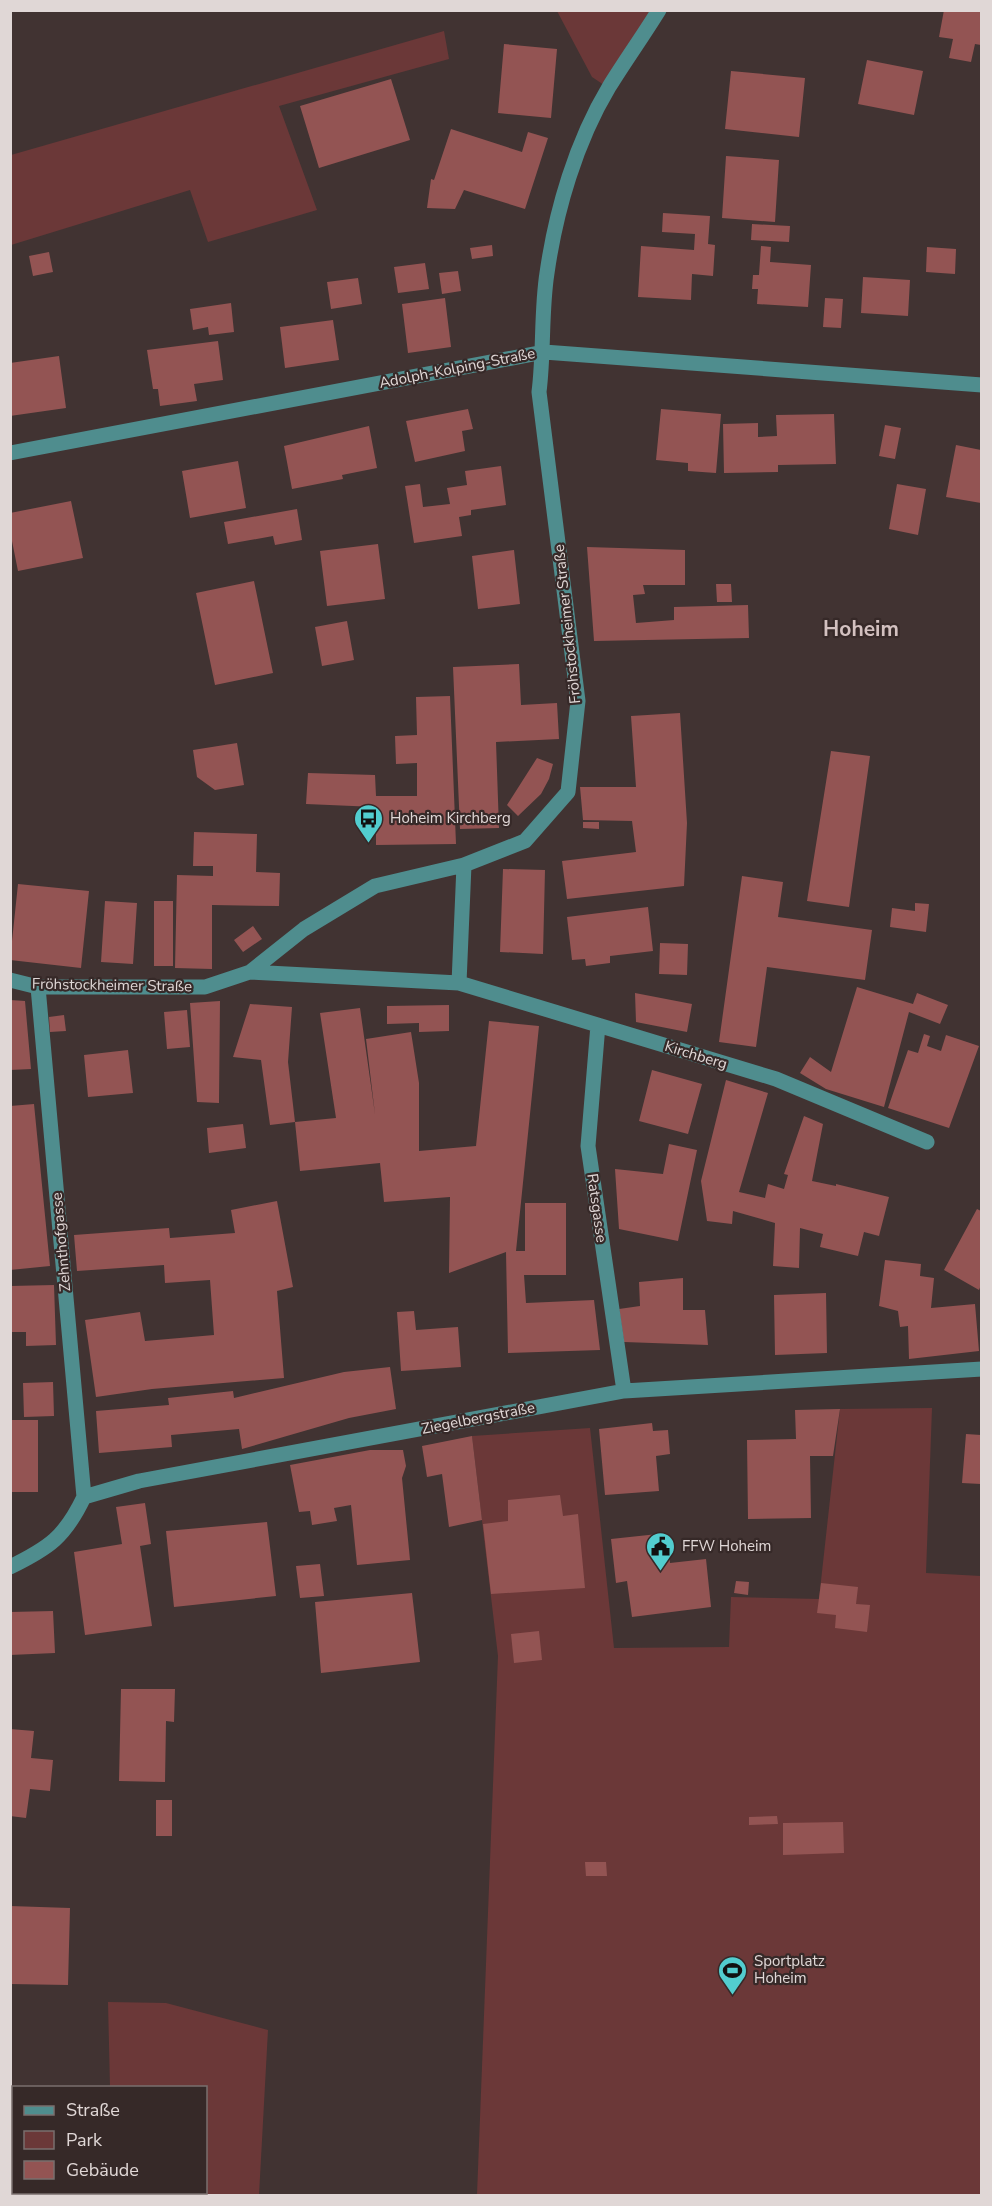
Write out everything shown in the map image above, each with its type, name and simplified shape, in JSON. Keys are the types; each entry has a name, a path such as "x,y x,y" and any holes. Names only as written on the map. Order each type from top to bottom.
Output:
{"street":[{"name":"Fröhstockheimer Straße","path":"10,980 38,987 205,987 250,972 304,929 375,886 464,865 525,841 568,792 578,701 539,392 544,352 547,274 563,197 585,134 608,88 659,10"},
{"name":"Adolph-Kolping-Straße","path":"10,453 544,352 981,385"},
{"path":"459,982 464,865"},
{"name":"Kirchberg","path":"250,972 459,982 776,1079 927,1142"},
{"name":"Zehnthofgasse","path":"38,987 84,1497"},
{"name":"Ratsgasse","path":"598,1025 588,1146 624,1391"},
{"name":"Ziegelbergstraße","path":"84,1497 139,1481 624,1391 981,1369"},
{"path":"10,1567 44,1551 72,1521 84,1497"}],"green space":[{"path":"557,11 656,11 604,85 592,77"},
{"path":"444,31 449,59 279,106 317,210 208,242 190,190 11,245 11,155"},
{"name":"Sportplatz Hoheim","path":"932,1408 926,1573 981,1576 981,2195 477,2195 498,1656 472,1436 590,1428 614,1648 729,1647 731,1597 819,1599 840,1409"},
{"path":"108,2002 166,2003 268,2030 259,2195 111,2195 207,2194 207,2086 110,2086"}],"building":[{"path":"944,10 981,10 981,45 975,44 971,62 949,58 953,39 939,37"},
{"path":"504,44 557,49 551,118 498,113"},
{"path":"867,60 923,71 914,115 858,104"},
{"path":"731,71 805,78 799,137 725,129"},
{"path":"391,79 410,140 319,168 300,106"},
{"path":"451,129 522,152 528,132 548,138 525,209 464,190 455,209 427,208 431,179 434,180"},
{"path":"726,156 779,160 775,222 722,218"},
{"path":"663,213 710,216 708,244 715,245 713,276 692,274 691,300 638,297 641,246 694,250 695,234 662,232"},
{"path":"752,224 790,226 789,242 751,240"},
{"path":"492,245 493,256 472,259 470,248"},
{"path":"761,246 771,247 770,262 811,265 808,307 757,304 758,289 752,289 753,275 759,275"},
{"path":"927,247 956,249 955,274 926,272"},
{"path":"49,252 53,272 33,276 29,256"},
{"path":"425,263 429,289 398,293 394,267"},
{"path":"458,271 461,291 442,294 439,273"},
{"path":"863,277 910,280 908,316 861,313"},
{"path":"358,278 362,304 331,309 327,282"},
{"path":"445,298 451,347 408,353 402,304"},
{"path":"825,298 843,299 841,328 823,327"},
{"path":"231,303 234,332 209,335 208,327 193,330 190,309"},
{"path":"333,320 339,360 285,368 280,327"},
{"path":"218,341 223,380 194,384 197,401 160,406 158,389 153,389 147,350"},
{"path":"59,356 66,408 10,416 10,363"},
{"path":"468,409 473,429 462,431 465,451 415,462 406,421"},
{"path":"661,409 721,414 716,473 688,471 688,463 656,460"},
{"path":"834,414 836,464 778,465 778,472 724,473 723,424 758,423 758,437 777,436 776,415"},
{"path":"885,425 901,428 895,459 879,456"},
{"path":"369,426 377,468 342,475 343,479 292,489 284,446"},
{"path":"956,445 981,450 981,503 946,497"},
{"path":"238,461 246,508 190,518 182,471"},
{"path":"501,466 506,505 471,510 471,515 459,517 462,536 414,543 405,486 420,484 423,507 450,504 447,488 467,485 465,471"},
{"path":"897,484 926,489 918,535 889,529"},
{"path":"71,501 83,558 18,571 10,531 10,513"},
{"path":"297,509 302,540 275,545 273,536 228,544 224,522"},
{"path":"378,544 385,599 327,606 320,551"},
{"path":"587,547 685,550 685,585 643,585 645,594 633,595 636,623 674,620 674,607 748,605 749,638 594,641"},
{"path":"514,550 520,604 478,609 472,556"},
{"path":"254,581 273,673 215,685 196,593"},
{"path":"716,584 731,584 732,602 717,602"},
{"path":"347,621 354,660 322,666 315,627"},
{"path":"519,664 521,705 557,703 559,739 496,742 499,828 460,829 453,667"},
{"path":"450,696 456,844 376,845 376,807 306,804 308,773 375,775 376,796 417,796 417,763 396,764 395,736 417,735 416,697"},
{"path":"680,713 687,823 684,886 567,899 562,861 636,852 632,821 583,820 580,787 636,787 631,716"},
{"path":"237,743 244,785 215,790 197,777 193,750"},
{"path":"831,751 870,756 849,907 807,901"},
{"path":"537,758 553,764 549,779 541,794 518,816 507,805"},
{"path":"583,822 599,822 599,829 583,828"},
{"path":"194,832 257,834 256,872 280,873 279,906 212,905 212,969 175,968 177,875 213,876 213,866 193,866"},
{"path":"503,869 545,870 543,954 500,952"},
{"path":"742,876 783,882 778,917 872,930 865,980 767,967 756,1047 719,1042"},
{"path":"18,884 89,891 81,968 10,960"},
{"path":"105,901 137,903 133,964 101,962"},
{"path":"154,901 173,901 173,966 154,966"},
{"path":"915,903 929,904 926,932 890,927 892,908 915,911"},
{"path":"648,907 653,951 610,956 610,963 586,966 585,959 572,960 567,917"},
{"path":"253,926 262,939 243,952 234,940"},
{"path":"660,943 688,944 687,975 659,974"},
{"path":"857,987 913,1004 917,993 948,1005 940,1024 909,1012 884,1107 826,1089 800,1073 810,1057 831,1072"},
{"path":"635,993 692,1004 687,1032 636,1022"},
{"path":"10,1000 25,1001 31,1069 10,1070"},
{"path":"220,1001 219,1103 197,1102 190,1003"},
{"path":"250,1004 292,1007 288,1062 295,1122 270,1125 261,1060 233,1057"},
{"path":"449,1005 449,1031 419,1032 419,1023 387,1024 387,1006"},
{"path":"360,1008 375,1114 366,1039 411,1032 419,1083 419,1151 476,1146 489,1021 539,1026 516,1251 525,1251 525,1203 566,1203 566,1275 524,1275 526,1303 594,1300 600,1350 508,1353 506,1252 449,1273 450,1197 384,1202 380,1163 300,1171 295,1122 336,1118 320,1013"},
{"path":"187,1010 190,1047 167,1049 164,1012"},
{"path":"64,1015 66,1031 50,1032 49,1017"},
{"path":"924,1034 930,1036 927,1046 941,1051 946,1035 979,1046 949,1128 888,1108 908,1050 918,1053"},
{"path":"128,1050 133,1093 88,1097 84,1055"},
{"path":"652,1070 702,1084 688,1134 639,1121"},
{"path":"726,1080 768,1093 739,1192 765,1198 768,1184 784,1189 788,1175 784,1174 804,1116 823,1124 812,1181 836,1186 836,1184 889,1197 879,1236 864,1232 858,1256 820,1247 823,1234 800,1228 799,1268 773,1266 775,1223 733,1211 732,1224 707,1221 701,1181"},
{"path":"34,1104 50,1266 10,1270 10,1106"},
{"path":"243,1124 246,1148 209,1153 207,1128"},
{"path":"669,1144 697,1150 678,1241 619,1229 615,1169 663,1174"},
{"path":"277,1201 293,1287 277,1291 284,1378 152,1389 96,1397 85,1320 140,1312 145,1341 214,1335 210,1280 165,1283 164,1265 77,1271 74,1235 169,1228 170,1238 235,1233 231,1210"},
{"path":"977,1209 981,1211 981,1285 979,1290 944,1270"},
{"path":"885,1260 921,1264 920,1276 934,1278 931,1308 975,1304 979,1351 909,1359 908,1326 900,1327 898,1311 879,1306"},
{"path":"683,1278 683,1310 705,1310 708,1345 624,1342 619,1309 640,1306 639,1282"},
{"path":"54,1285 56,1345 26,1346 26,1332 10,1332 10,1286"},
{"path":"826,1293 827,1353 775,1355 774,1295"},
{"path":"414,1311 416,1330 458,1327 461,1367 401,1371 397,1312"},
{"path":"390,1367 396,1409 349,1418 242,1449 239,1429 171,1435 172,1447 99,1453 96,1411 169,1405 168,1398 233,1391 234,1398 344,1372"},
{"path":"53,1382 54,1416 24,1417 23,1383"},
{"path":"840,1409 833,1456 810,1456 811,1518 748,1519 747,1440 796,1439 795,1410"},
{"path":"10,1420 38,1420 38,1492 10,1492"},
{"path":"652,1423 653,1431 668,1430 670,1454 656,1456 659,1491 605,1495 599,1429"},
{"path":"966,1434 981,1435 981,1484 962,1483"},
{"path":"472,1436 482,1520 449,1527 442,1474 427,1477 422,1446"},
{"path":"370,1450 403,1450 406,1466 402,1478 410,1560 357,1565 351,1505 334,1508 337,1521 312,1525 310,1511 299,1512 290,1465"},
{"path":"560,1495 563,1516 578,1514 585,1588 491,1594 483,1524 508,1521 508,1500"},
{"path":"145,1503 151,1544 140,1546 152,1626 85,1635 74,1552 122,1544 116,1507"},
{"path":"267,1522 276,1596 174,1607 166,1531"},
{"name":"FFW Hoheim","path":"667,1533 670,1563 706,1559 711,1607 632,1617 627,1581 616,1583 611,1539"},
{"path":"320,1564 324,1596 300,1598 296,1566"},
{"path":"736,1581 749,1582 748,1595 734,1593"},
{"path":"821,1583 858,1587 856,1604 870,1605 867,1632 835,1628 836,1615 817,1613"},
{"path":"412,1593 420,1662 321,1673 315,1602"},
{"path":"53,1611 55,1653 10,1655 10,1612"},
{"path":"539,1631 542,1660 514,1663 511,1634"},
{"path":"121,1689 175,1689 174,1722 166,1721 165,1782 119,1781"},
{"path":"10,1729 34,1731 31,1758 53,1760 50,1791 30,1789 26,1818 10,1816"},
{"path":"156,1800 172,1800 172,1836 156,1836"},
{"path":"777,1816 778,1824 749,1825 749,1817"},
{"path":"843,1822 844,1853 783,1855 783,1823"},
{"path":"585,1862 606,1862 607,1876 586,1876"},
{"path":"10,1906 70,1908 68,1985 10,1984"}],"place":[{"name":"Hoheim Kirchberg","path":"369,844"},
{"name":"FFW Hoheim","path":"661,1572"},
{"name":"Sportplatz Hoheim","path":"733,1996"}],"district":[{"name":"Hoheim","path":"861,629"}]}
